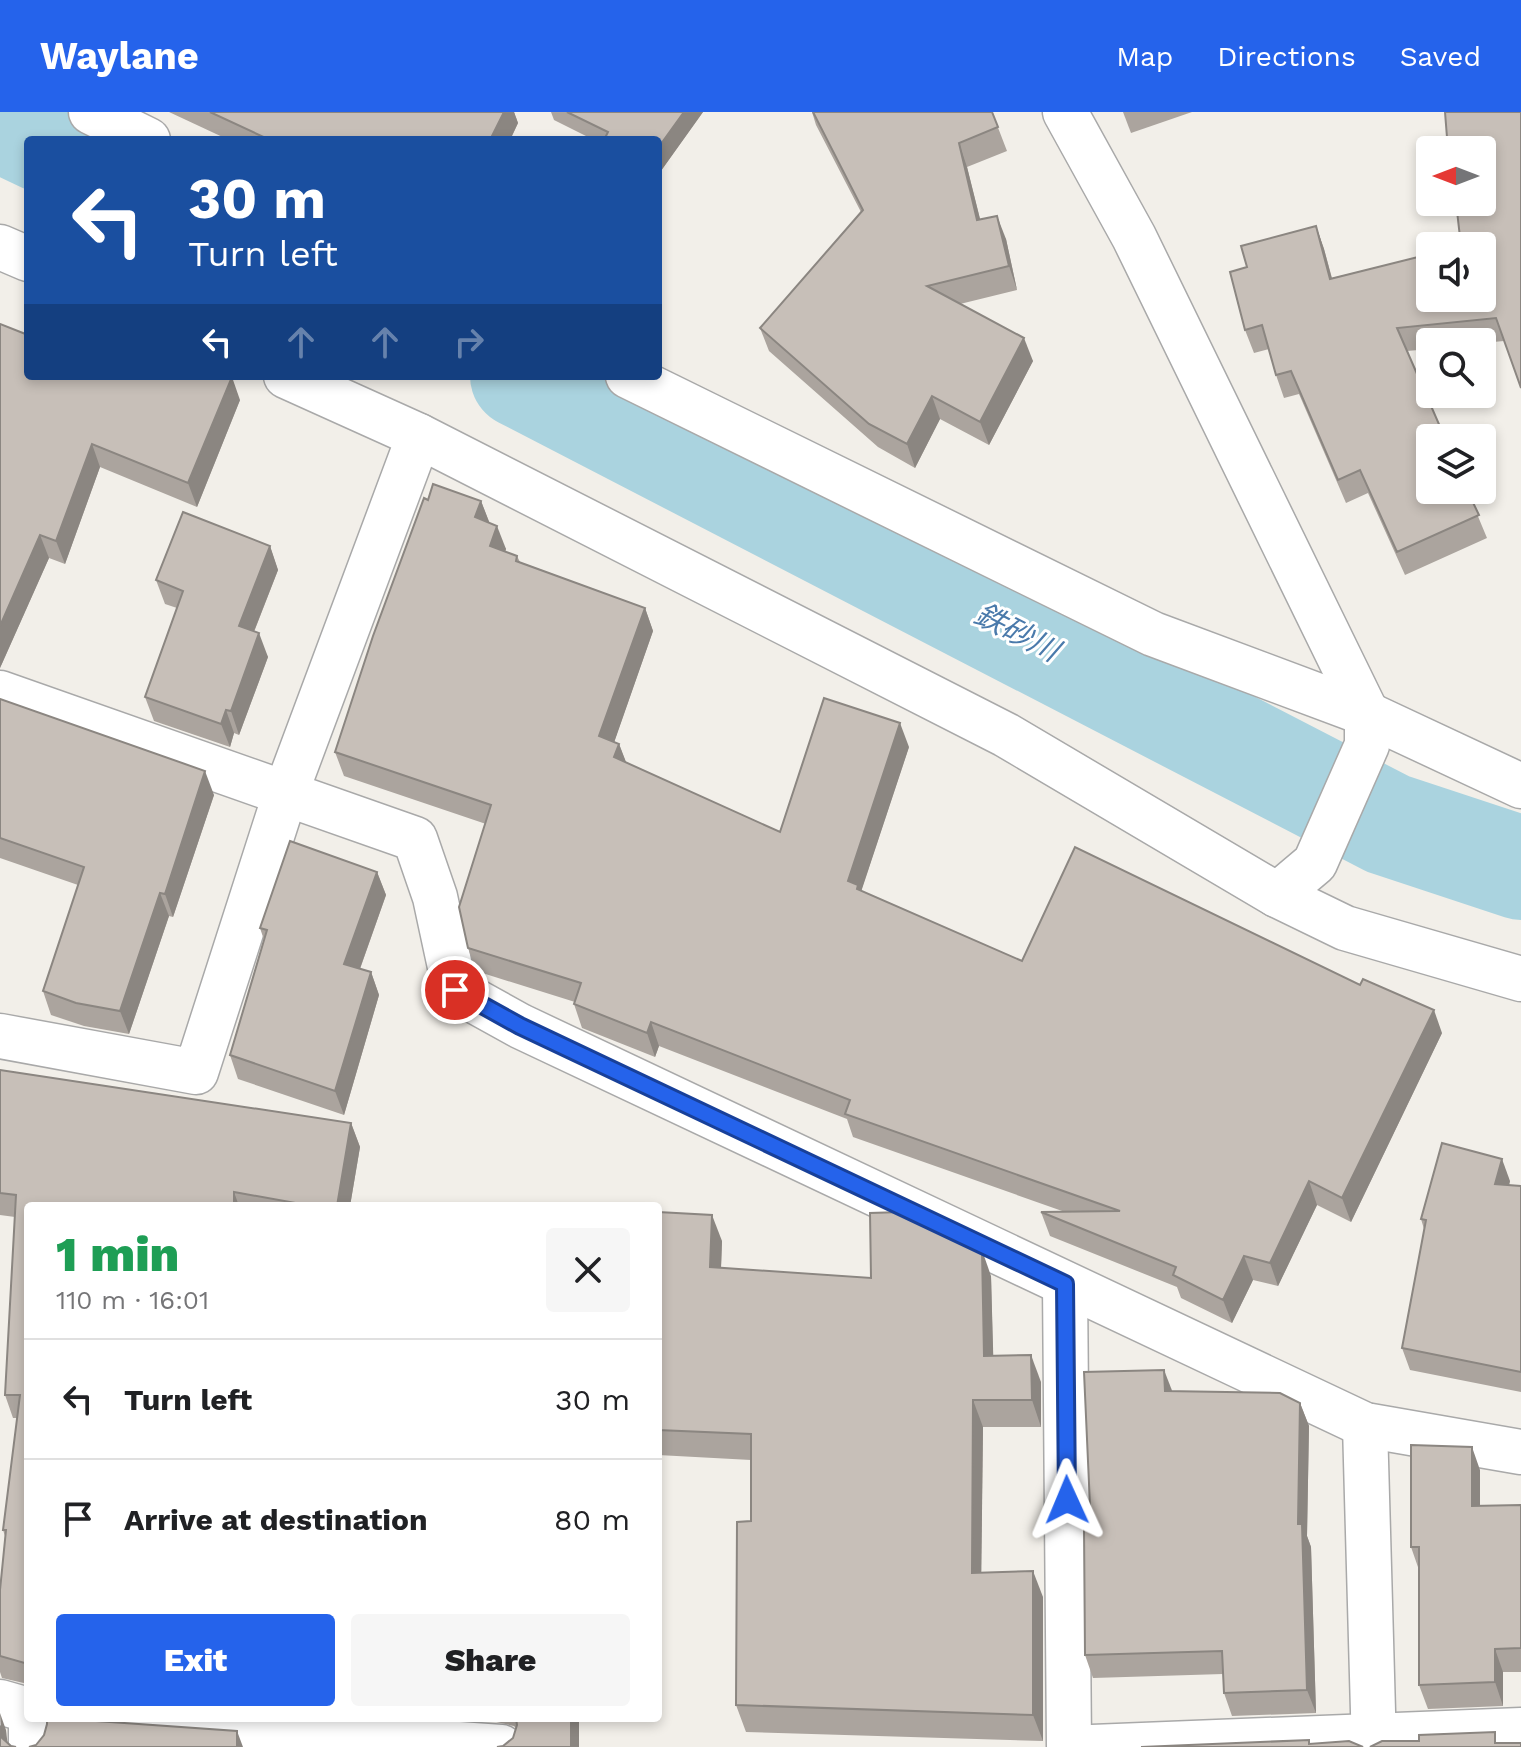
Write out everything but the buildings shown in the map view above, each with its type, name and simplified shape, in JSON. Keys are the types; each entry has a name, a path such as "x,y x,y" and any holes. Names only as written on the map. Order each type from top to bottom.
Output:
{"street":[{"path":"91,112 140,136"},
{"path":"1065,112 1134,237 1367,730 1315,863 1277,895"},
{"path":"0,247 24,257"},
{"path":"295,380 419,436 1006,735 1277,895 1345,928 1521,979"},
{"path":"636,380 1153,634 1367,730 1521,786"},
{"path":"0,1036 196,1072 285,795 419,436"},
{"path":"0,693 415,839 435,897 455,990 520,1026 1365,1425 1519,1444"},
{"path":"1065,1284 1069,1747"},
{"path":"1365,1425 1374,1742"},
{"path":"0,1702 24,1709"},
{"path":"31,1722 31,1747"},
{"path":"130,1722 300,1740 501,1747"},
{"path":"1092,1747 1374,1742 1521,1730"}],"waterway":[{"name":"鉄砂川","path":"0,120 34,136"},
{"name":"鉄砂川","path":"530,380 1388,824 1521,868"}],"route":[{"path":"455,990 520,1026 1065,1284 1067,1500"}]}
